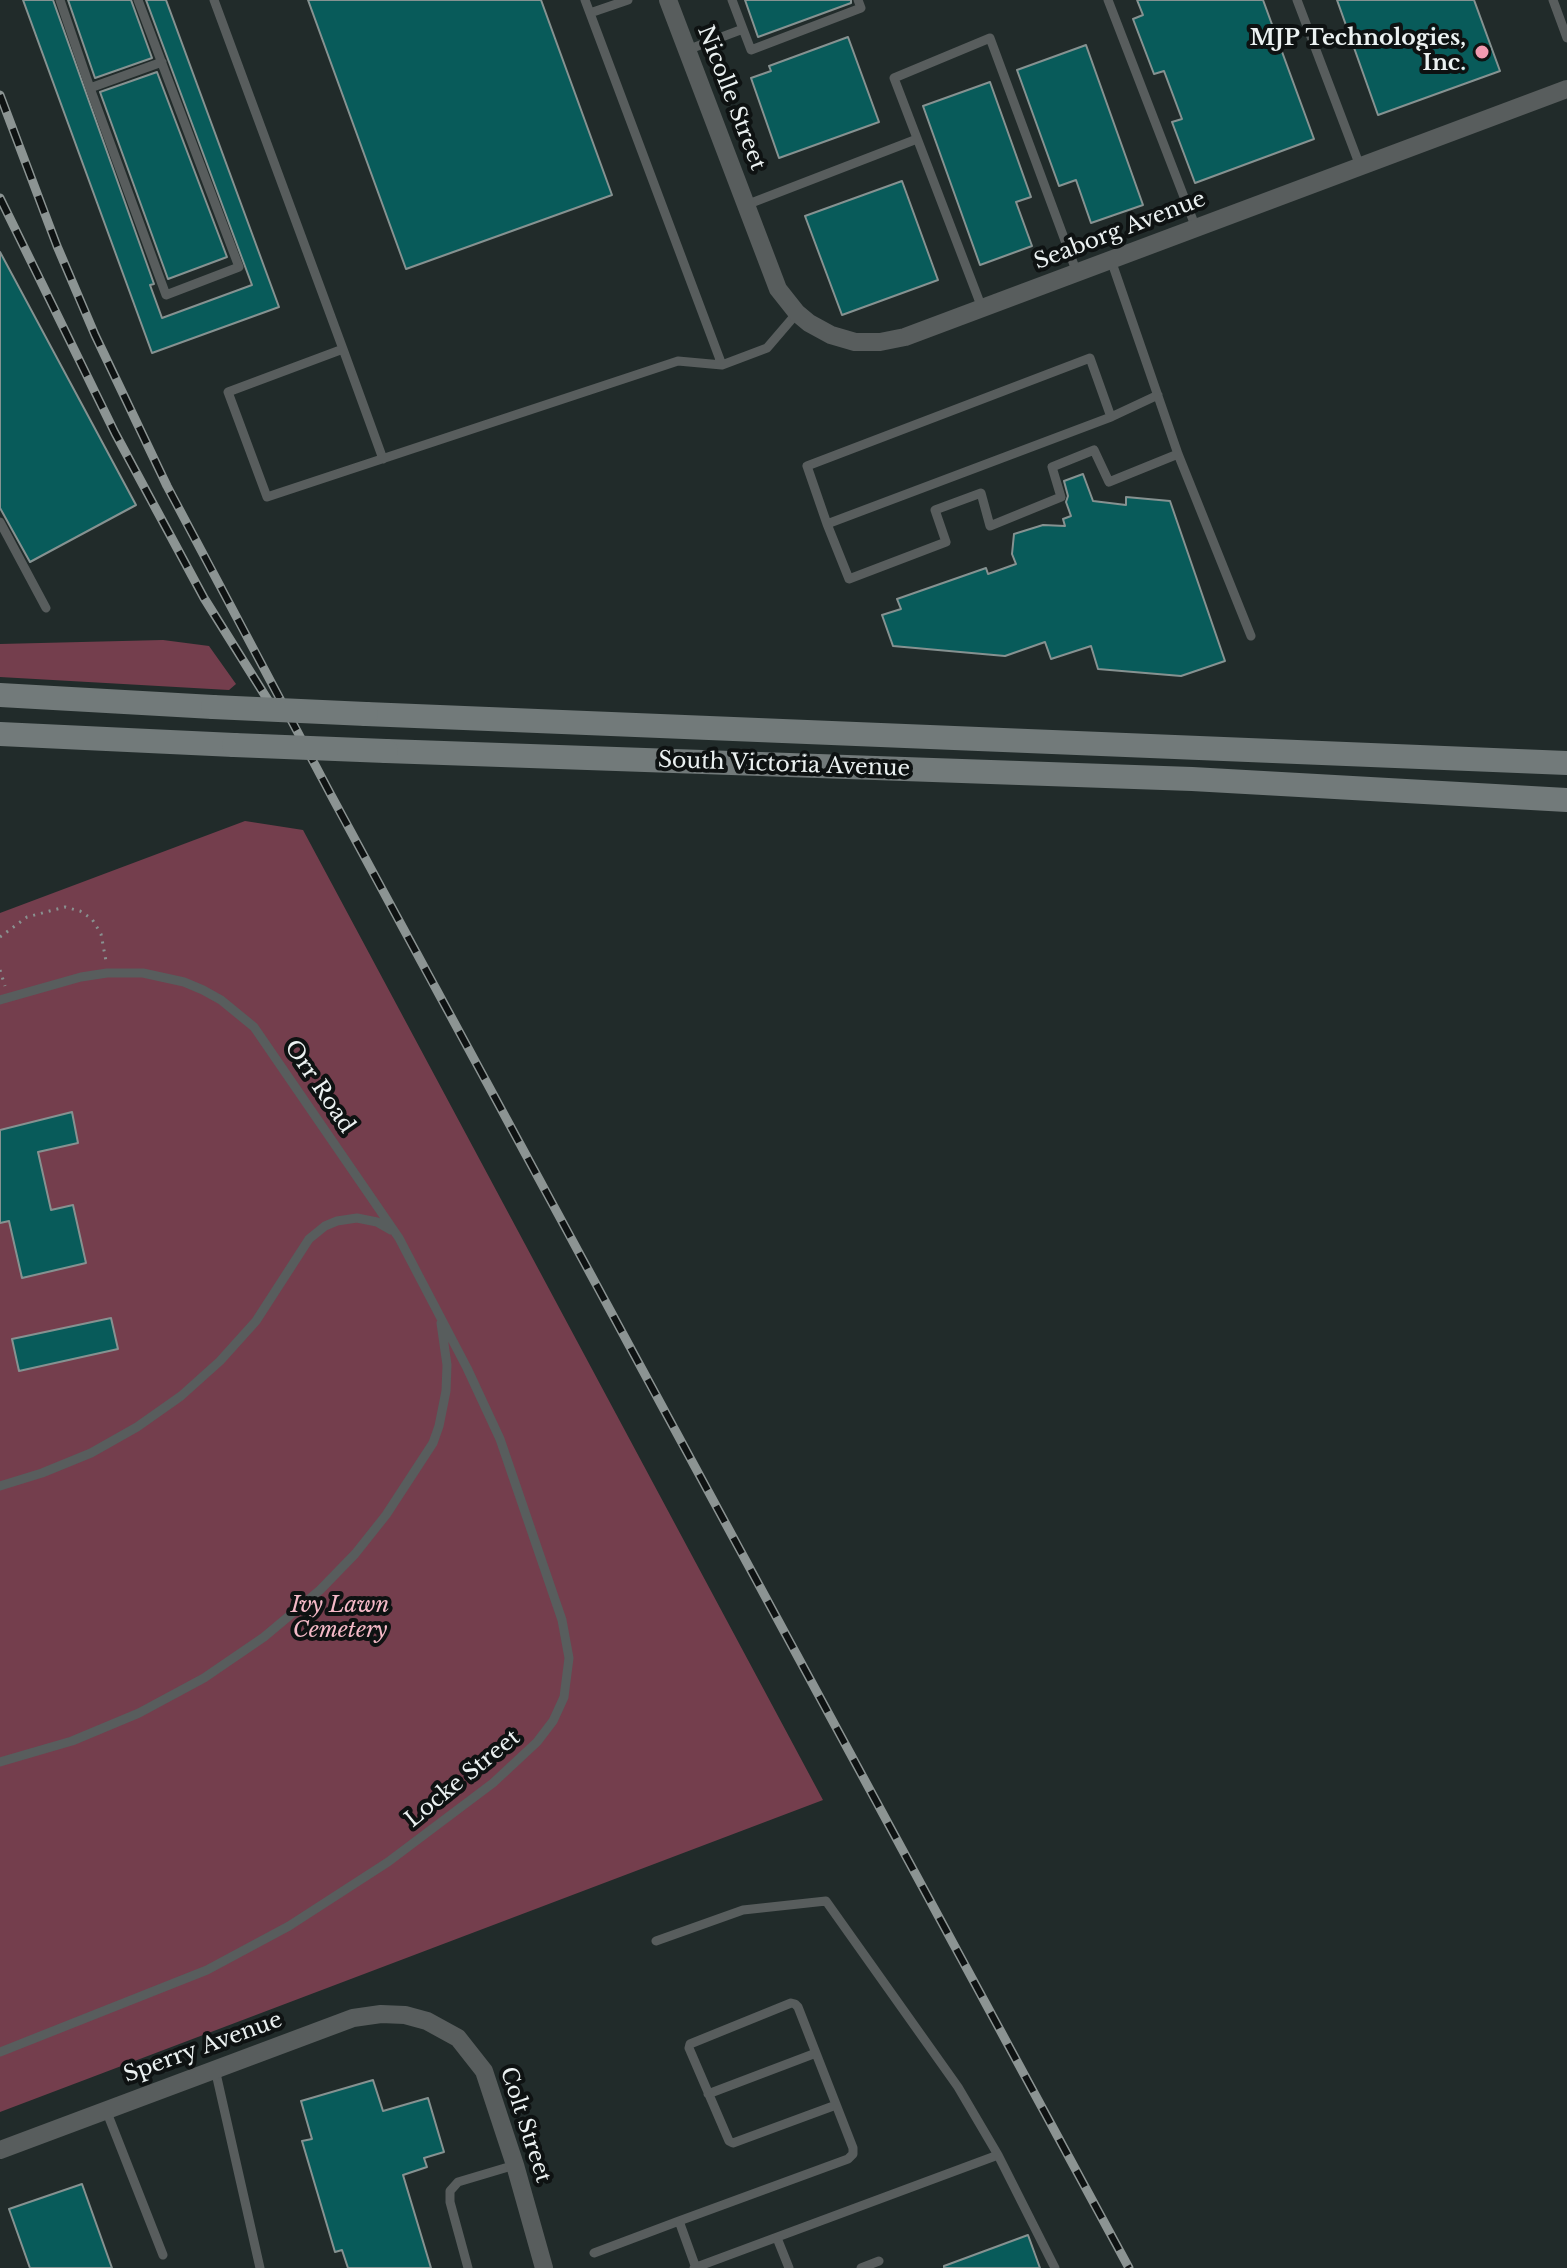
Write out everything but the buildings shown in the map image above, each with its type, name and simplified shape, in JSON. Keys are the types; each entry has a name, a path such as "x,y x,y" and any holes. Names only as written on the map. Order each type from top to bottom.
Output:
{"main road":[{"name":"South Victoria Avenue","path":"0,695 366,714 1567,763"},
{"name":"South Victoria Avenue","path":"0,734 386,751 1192,779 1567,800"}],"street":[{"name":"Nicolle Street","path":"668,0 747,208"},
{"name":"Seaborg Avenue","path":"747,208 778,289 797,313 831,335 855,342 880,342 905,337 1567,89"},
{"name":"Sperry Avenue","path":"0,2150 353,2018 393,2013 427,2021"},
{"name":"Colt Street","path":"427,2021 458,2038 484,2071 544,2268"}],"lane":[{"path":"60,0 166,295 239,267 138,0"},
{"path":"214,0 383,459"},
{"path":"585,0 722,365"},
{"path":"590,13 628,0"},
{"path":"732,0 751,50 861,8 858,0"},
{"path":"1108,0 1196,228"},
{"path":"1297,0 1360,166"},
{"path":"1553,0 1567,38"},
{"path":"687,50 743,29"},
{"path":"982,308 894,78 990,38 1077,273"},
{"path":"90,88 162,62"},
{"path":"747,208 917,139"},
{"path":"1111,260 1178,454 1251,636"},
{"path":"343,349 228,392 267,497 678,361 722,365 767,348 797,313"},
{"path":"1111,417 1090,358 807,466 849,579 946,542 935,510 981,493 990,526 1061,497 1052,467 1094,450 1109,482 1178,454"},
{"path":"827,524 1111,417 1158,395"},
{"path":"0,522 46,608"},
{"name":"Orr Road","path":"0,1000 32,989 104,973 143,973 184,982 221,1000 267,1043 399,1238 439,1312"},
{"path":"0,1486 91,1453 137,1427 181,1396 220,1361 256,1321 309,1239 325,1226 344,1219 364,1219 383,1225 399,1238"},
{"path":"0,1762 72,1741 139,1713 204,1678 264,1637 320,1590 355,1554 386,1515 419,1466 439,1426 447,1365 439,1312"},
{"name":"Locke Street","path":"0,2052 207,1970 289,1926 388,1862 493,1783 537,1742 553,1721 564,1697 569,1672 566,1632 500,1439 439,1312"},
{"path":"656,1941 743,1910 826,1901 958,2087 998,2155 1055,2268"},
{"path":"594,2253 848,2159 853,2154 853,2148 798,2007 791,2003 690,2044 726,2138 733,2143 836,2105"},
{"path":"708,2094 816,2053"},
{"path":"215,2069 260,2268"},
{"path":"106,2110 163,2255"},
{"path":"679,2221 696,2268 998,2155"},
{"path":"468,2268 450,2202 450,2191 458,2182 515,2165"},
{"path":"777,2238 789,2268"},
{"path":"861,2268 879,2261"}],"path":[{"path":"0,937 27,917 65,907 80,911 92,919 101,934 104,973"}],"green space":[{"path":"163,640 209,646 236,684 229,690 0,677 0,644"},
{"name":"Ivy Lawn Cemetery","path":"245,821 303,830 823,1800 0,2112 0,913"}],"railway":[{"path":"0,95 57,246 95,335 167,486 331,795 1129,2268"},
{"path":"0,198 115,433 204,598 271,705"}],"place":[{"name":"MJP Technologies, Inc.","path":"1482,52"}]}
